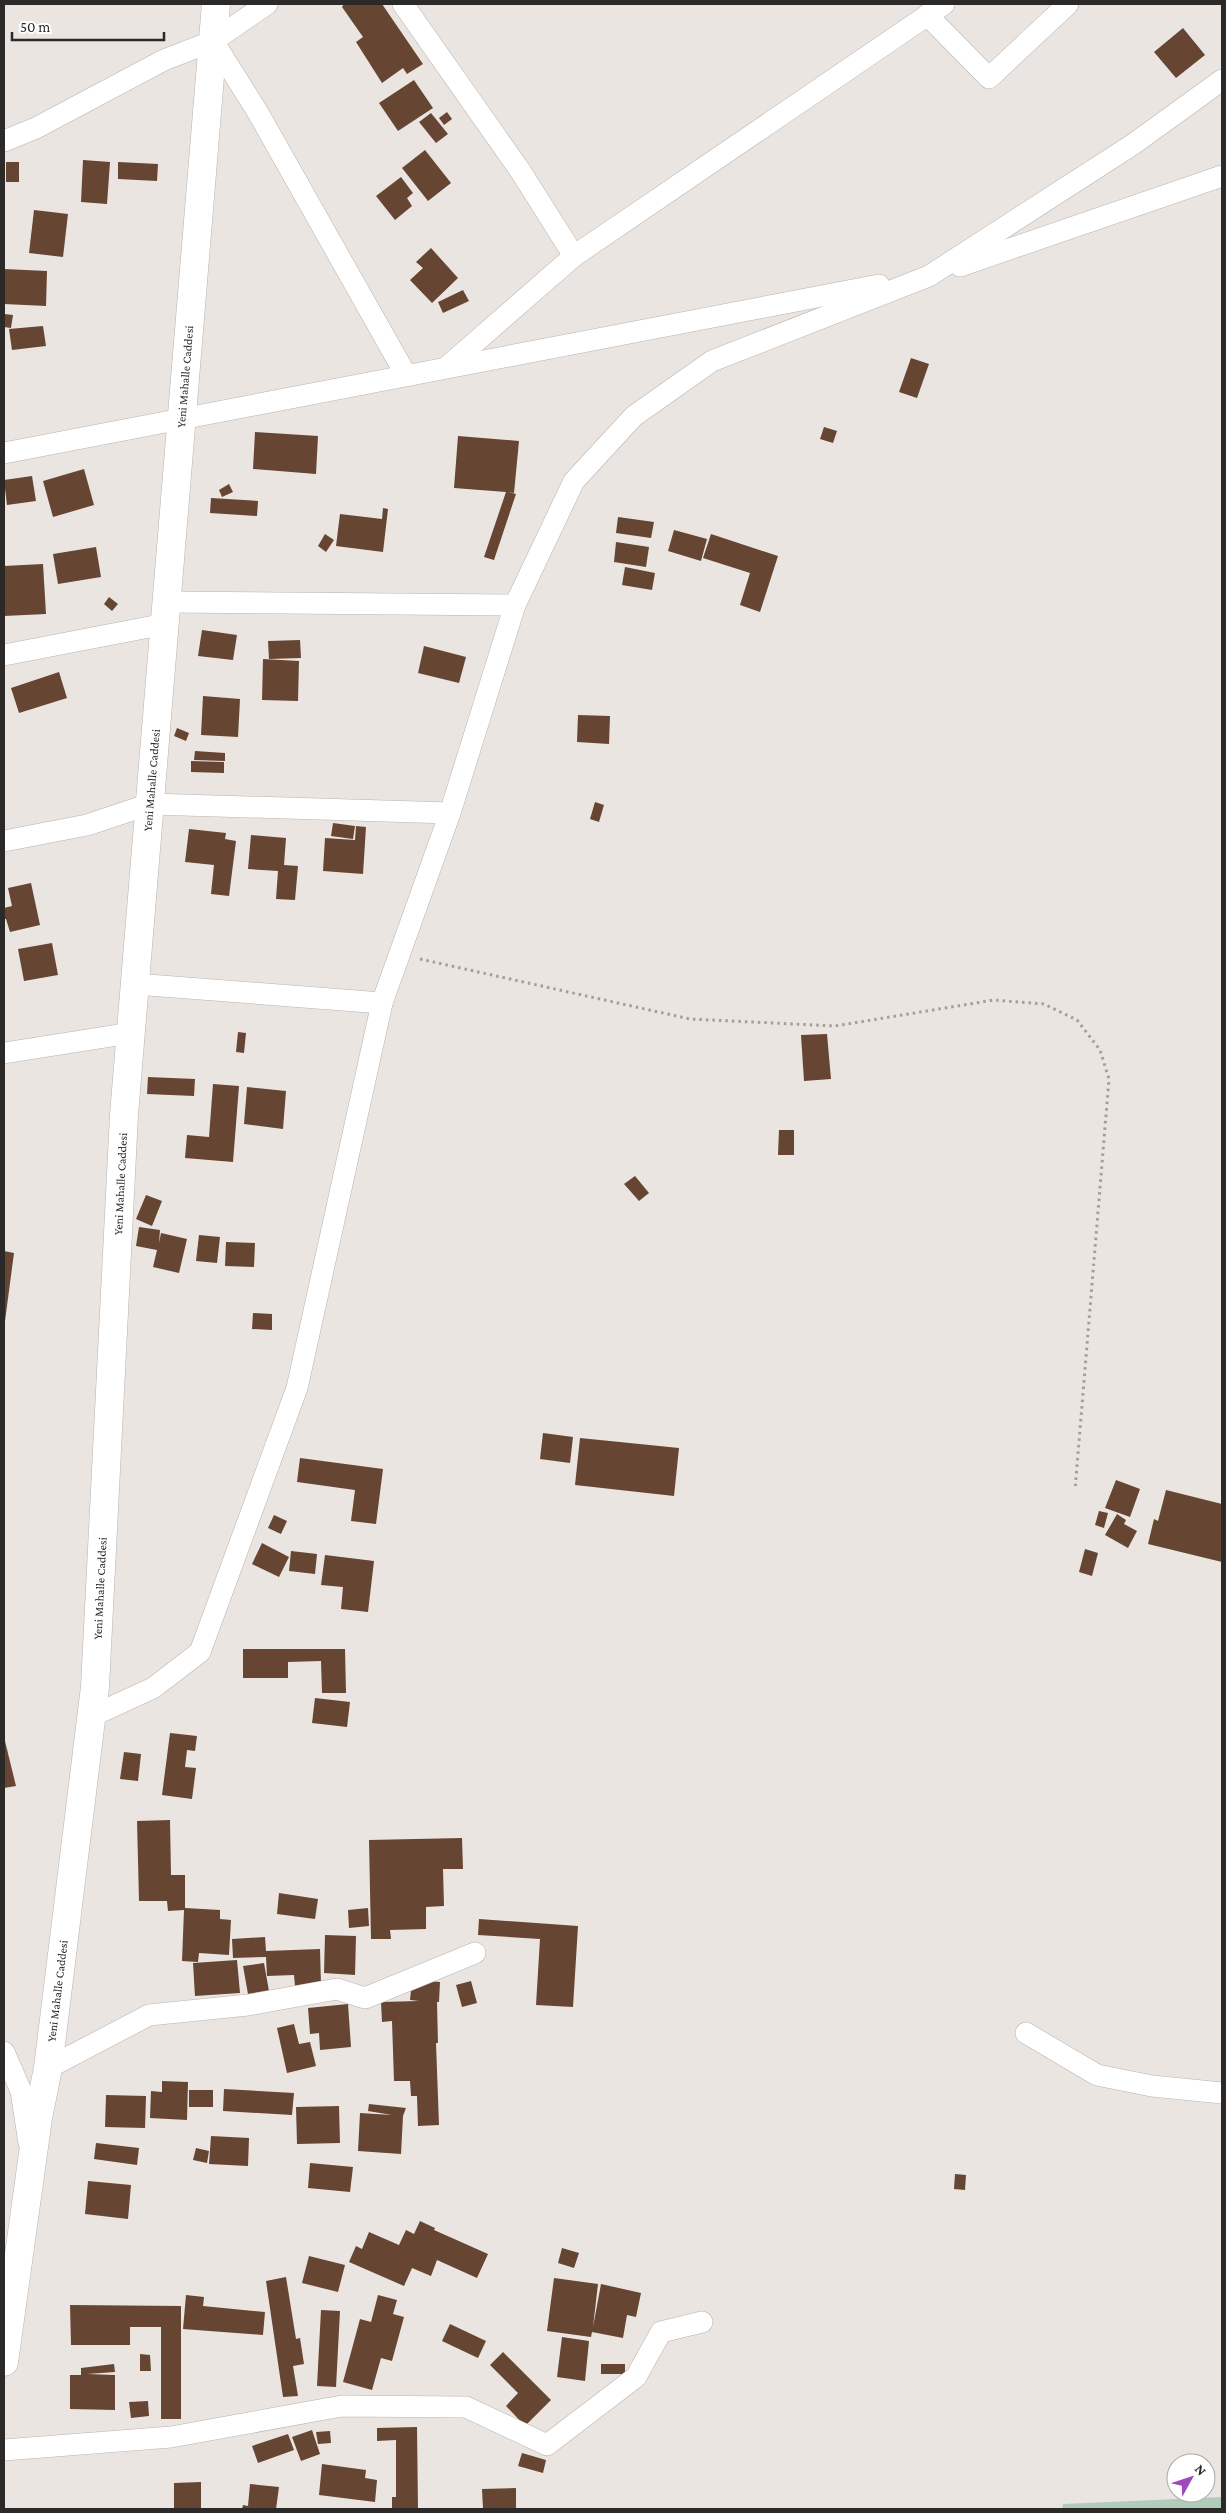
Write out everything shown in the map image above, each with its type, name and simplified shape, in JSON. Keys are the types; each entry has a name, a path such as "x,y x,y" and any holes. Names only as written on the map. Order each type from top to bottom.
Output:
{"street":[{"name":"Yeni Mahalle Caddesi","path":"4,2362 32,2164 48,2068 92,1716 124,1115 216,4"},
{"path":"4,141 36,128 164,60 213,42 267,4"},
{"path":"403,4 521,172 574,256"},
{"path":"447,367 574,256 936,9 988,78 1068,4"},
{"path":"213,42 257,111 406,374"},
{"path":"4,453 406,374 929,276 1132,145 1222,80"},
{"path":"92,1716 153,1688 200,1652 297,1388 382,1002 450,813 515,605 574,481 634,416 712,361 929,276 1222,176"},
{"path":"4,655 166,613 515,605"},
{"path":"4,841 87,825 150,804 450,813"},
{"path":"135,984 382,1002"},
{"path":"4,1053 131,1033"},
{"path":"48,2068 149,2016 248,2005 337,1988 365,1998 475,1953"},
{"path":"1026,2033 1097,2075 1152,2086 1222,2093"},
{"path":"4,2052 21,2091 32,2164"},
{"path":"4,2450 171,2437 342,2406 466,2407 547,2445 636,2377 661,2332 702,2322"}],"path":[{"path":"400,954 690,1019 835,1026 994,1000 1044,1004 1077,1020 1100,1050 1109,1079 1075,1490"}],"green space":[{"path":"1216,2497 1222,2497 1222,2509 1062,2509 1063,2504 1166,2499 1166,2503 1216,2503"}],"building":[{"path":"344,4 382,4 423,64 407,74 403,68 382,83 356,42 363,37 342,7"},
{"path":"1183,28 1205,55 1176,78 1154,52"},
{"path":"414,80 433,108 398,131 379,103"},
{"path":"447,112 452,119 444,125 439,118"},
{"path":"431,113 448,134 436,143 419,122"},
{"path":"425,150 451,183 428,201 402,168"},
{"path":"83,160 110,162 107,204 81,202"},
{"path":"6,162 19,162 19,182 6,182"},
{"path":"118,162 158,164 157,181 118,179"},
{"path":"401,177 413,193 407,198 412,206 395,220 376,196"},
{"path":"34,210 68,214 63,257 29,253"},
{"path":"431,248 458,278 432,303 410,280 423,268 416,262"},
{"path":"4,269 47,271 46,306 4,304"},
{"path":"463,290 469,301 443,313 438,302"},
{"path":"4,314 13,315 11,328 4,327"},
{"path":"43,326 46,346 12,350 9,329"},
{"path":"911,358 929,364 917,398 899,392"},
{"path":"824,427 837,431 833,443 820,439"},
{"path":"255,432 318,436 316,474 253,469"},
{"path":"458,436 519,441 514,493 508,492 516,494 494,560 484,557 506,492 454,488"},
{"path":"84,469 94,505 53,517 43,481"},
{"path":"32,476 36,501 7,505 4,480"},
{"path":"229,484 233,492 222,497 219,490"},
{"path":"211,498 258,501 257,516 210,513"},
{"path":"383,508 388,509 383,552 336,546 340,514 382,519"},
{"path":"618,517 654,522 651,538 616,533"},
{"path":"674,530 707,539 701,561 668,551"},
{"path":"325,534 334,540 326,552 318,546"},
{"path":"711,534 778,556 760,612 740,605 750,573 703,558"},
{"path":"616,542 649,547 646,567 614,562"},
{"path":"96,547 101,577 58,584 53,554"},
{"path":"43,564 46,614 4,616 4,566"},
{"path":"625,567 655,573 652,590 622,585"},
{"path":"109,597 118,604 112,611 104,604"},
{"path":"202,630 237,635 233,660 198,656"},
{"path":"300,640 301,658 269,659 268,641"},
{"path":"424,646 466,657 459,683 418,673"},
{"path":"263,659 299,661 298,701 262,700"},
{"path":"59,672 67,698 19,713 11,688"},
{"path":"203,696 240,699 238,737 201,735"},
{"path":"578,715 610,716 609,744 577,742"},
{"path":"177,728 189,733 186,741 174,736"},
{"path":"195,751 225,753 225,761 194,760"},
{"path":"191,761 224,762 224,773 191,772"},
{"path":"595,802 604,805 599,822 590,819"},
{"path":"333,823 355,826 353,839 331,836"},
{"path":"356,826 366,827 363,874 323,871 325,838 355,840"},
{"path":"189,829 226,833 225,839 236,841 229,896 211,894 214,865 185,862"},
{"path":"251,835 286,838 284,865 298,866 295,900 276,899 278,871 248,869"},
{"path":"31,883 40,925 10,932 6,919 4,919 4,908 12,906 8,888"},
{"path":"52,943 58,975 24,981 18,949"},
{"path":"238,1032 246,1033 244,1053 236,1052"},
{"path":"827,1034 831,1079 804,1081 801,1035"},
{"path":"148,1077 195,1079 194,1096 147,1094"},
{"path":"213,1084 239,1086 233,1162 185,1158 187,1135 209,1137"},
{"path":"247,1087 286,1091 283,1129 244,1124"},
{"path":"779,1130 794,1130 794,1155 778,1155"},
{"path":"635,1176 649,1193 639,1201 624,1184"},
{"path":"146,1195 162,1201 152,1226 136,1219"},
{"path":"139,1227 160,1230 159,1243 161,1233 187,1239 179,1273 153,1267 157,1250 136,1246"},
{"path":"199,1235 220,1237 217,1263 196,1261"},
{"path":"226,1242 255,1243 254,1267 225,1266"},
{"path":"4,1251 14,1253 5,1321 4,1321"},
{"path":"253,1313 272,1314 272,1330 252,1329"},
{"path":"543,1433 573,1437 570,1463 540,1459"},
{"path":"580,1438 679,1448 674,1496 575,1485"},
{"path":"300,1458 383,1469 376,1524 351,1521 355,1490 297,1482"},
{"path":"1116,1480 1140,1489 1130,1517 1105,1508"},
{"path":"1166,1490 1222,1504 1222,1562 1148,1544 1154,1519 1158,1521"},
{"path":"1099,1511 1108,1513 1104,1528 1095,1525"},
{"path":"1117,1514 1126,1520 1124,1524 1137,1531 1128,1548 1105,1535"},
{"path":"274,1515 287,1521 281,1534 268,1528"},
{"path":"262,1543 289,1557 279,1577 252,1564"},
{"path":"1085,1549 1098,1553 1092,1576 1079,1572"},
{"path":"291,1551 317,1554 315,1574 289,1571"},
{"path":"325,1555 374,1561 368,1612 341,1609 343,1587 321,1585"},
{"path":"243,1649 345,1649 346,1693 322,1693 321,1661 288,1662 288,1678 243,1678"},
{"path":"315,1698 350,1702 347,1727 312,1723"},
{"path":"170,1733 197,1736 195,1751 187,1750 185,1767 196,1768 192,1799 162,1795"},
{"path":"4,1737 16,1786 4,1788"},
{"path":"124,1752 141,1754 138,1781 120,1779"},
{"path":"170,1820 171,1875 185,1875 185,1908 220,1910 220,1919 231,1920 229,1955 199,1953 198,1962 182,1961 184,1910 168,1911 167,1901 139,1901 137,1821"},
{"path":"462,1838 463,1869 443,1869 444,1906 426,1907 426,1929 390,1930 391,1939 371,1939 369,1840"},
{"path":"279,1893 318,1899 315,1919 277,1914"},
{"path":"368,1908 369,1926 349,1928 348,1910"},
{"path":"479,1919 578,1926 573,2007 536,2005 540,1939 478,1935"},
{"path":"325,1935 356,1936 355,1975 324,1973"},
{"path":"265,1937 266,1951 320,1949 321,1985 295,1986 294,1975 267,1976 266,1957 233,1958 232,1939"},
{"path":"237,1960 240,1993 195,1996 193,1963"},
{"path":"264,1963 269,1991 248,1994 243,1966"},
{"path":"412,1980 440,1982 439,2002 437,2002 438,2043 436,2043 439,2125 418,2126 417,2096 411,2096 410,2081 394,2081 392,2021 382,2022 381,2002 419,2001 410,2000"},
{"path":"471,1981 477,2003 462,2007 456,1985"},
{"path":"348,2004 351,2047 320,2050 319,2033 310,2034 308,2008"},
{"path":"294,2024 299,2044 310,2042 316,2066 287,2073 277,2028"},
{"path":"162,2081 188,2082 187,2120 150,2118 151,2091 162,2092"},
{"path":"224,2089 294,2093 292,2115 223,2111"},
{"path":"189,2090 213,2090 213,2107 189,2107"},
{"path":"106,2095 146,2096 145,2128 105,2127"},
{"path":"369,2104 406,2108 403,2116 401,2154 358,2151 360,2113 392,2115 368,2111"},
{"path":"339,2106 340,2143 297,2144 296,2107"},
{"path":"211,2136 249,2138 248,2166 209,2164"},
{"path":"96,2143 139,2148 137,2165 94,2159"},
{"path":"196,2148 209,2151 207,2163 193,2160"},
{"path":"310,2163 353,2167 350,2192 308,2188"},
{"path":"955,2174 966,2175 965,2190 954,2189"},
{"path":"88,2181 131,2185 128,2219 85,2214"},
{"path":"420,2221 435,2228 434,2230 488,2254 477,2278 437,2260 431,2276 412,2268 404,2286 349,2262 356,2246 362,2249 369,2232 399,2245 406,2230 414,2234"},
{"path":"562,2248 579,2253 574,2268 558,2263"},
{"path":"309,2256 345,2265 338,2292 302,2283"},
{"path":"286,2277 296,2339 300,2338 304,2364 293,2366 298,2396 283,2397 266,2281"},
{"path":"554,2278 598,2284 593,2327 601,2284 641,2293 636,2317 627,2315 623,2338 592,2332 591,2337 547,2331"},
{"path":"186,2295 204,2297 203,2306 265,2312 263,2335 183,2329"},
{"path":"378,2295 397,2300 393,2314 404,2317 392,2361 381,2358 372,2390 343,2382 360,2319 371,2322"},
{"path":"70,2305 181,2306 181,2419 161,2419 161,2327 130,2327 130,2345 71,2345"},
{"path":"321,2310 340,2311 336,2387 317,2386"},
{"path":"450,2324 486,2341 478,2358 442,2341"},
{"path":"562,2337 589,2341 585,2381 557,2377"},
{"path":"503,2352 551,2400 525,2426 506,2406 518,2393 490,2365"},
{"path":"140,2354 150,2355 151,2371 140,2371"},
{"path":"114,2364 115,2372 87,2374 115,2375 115,2410 70,2409 70,2375 81,2375 81,2368"},
{"path":"601,2364 625,2364 625,2374 601,2374"},
{"path":"148,2401 149,2416 131,2418 129,2402"},
{"path":"417,2427 418,2509 392,2509 392,2497 396,2497 396,2440 377,2441 377,2428"},
{"path":"312,2430 320,2454 301,2461 292,2437"},
{"path":"330,2431 331,2443 318,2444 316,2432"},
{"path":"288,2434 294,2450 258,2463 252,2446"},
{"path":"522,2453 546,2460 543,2473 518,2466"},
{"path":"322,2464 366,2470 365,2478 377,2480 375,2502 319,2495"},
{"path":"201,2482 201,2509 174,2509 174,2483"},
{"path":"250,2484 279,2487 276,2509 242,2509 243,2505 248,2506"},
{"path":"516,2488 516,2509 483,2509 482,2489"}]}
